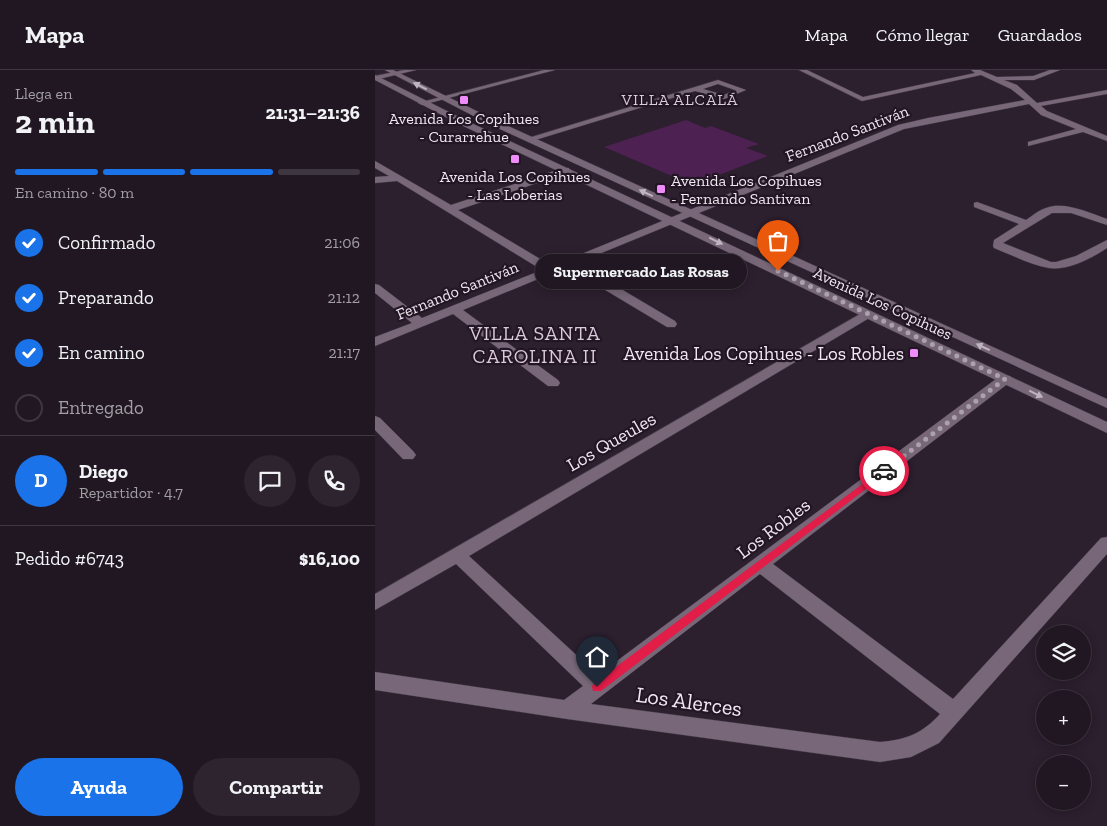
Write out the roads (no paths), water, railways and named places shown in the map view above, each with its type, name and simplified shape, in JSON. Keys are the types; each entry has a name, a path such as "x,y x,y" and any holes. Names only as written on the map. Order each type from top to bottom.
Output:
{"street":[{"path":"376,78 392,72 413,70"},
{"path":"422,102 552,70"},
{"path":"802,70 862,99 983,73"},
{"path":"974,70 991,76 1030,97 1044,113 1107,139"},
{"path":"991,76 1018,79 1041,76 1057,70"},
{"name":"Avenida Los Copihues","path":"392,72 529,139 1107,404"},
{"path":"1033,83 1041,76"},
{"name":"Avenida Los Copihues","path":"376,78 422,102 1107,428"},
{"path":"529,139 718,82 742,90 723,97 696,89"},
{"name":"Fernando Santiván","path":"375,342 901,127 1030,97 1107,92"},
{"path":"1031,144 1082,130"},
{"path":"375,164 551,270"},
{"path":"450,209 565,170"},
{"path":"375,180 399,178"},
{"path":"977,205 1027,224"},
{"path":"1105,248 1058,266 1050,265 998,246 998,242 1049,210 1069,209 1107,222"},
{"path":"568,263 671,324"},
{"path":"375,287 420,323"},
{"path":"454,309 553,383"},
{"name":"Los Queules","path":"375,602 867,314"},
{"name":"Los Robles","path":"567,710 1005,379"},
{"path":"375,421 408,455"},
{"name":"Los Alerces","path":"375,681 567,710 880,752 896,751 926,741 1107,543"},
{"path":"457,555 597,687"},
{"path":"760,564 954,712"}],"place":[{"name":"Avenida Los Copihues - Curarrehue","path":"464,100"},
{"name":"Avenida Los Copihues - Las Loberias","path":"515,159"},
{"name":"Avenida Los Copihues - Fernando Santivan","path":"661,189"},
{"name":"Supermercado Las Rosas","path":"778,271"},
{"name":"Avenida Los Copihues - Los Robles","path":"914,353"}],"district":[{"name":"VILLA ALCALÁ","path":"680,99"},
{"name":"VILLA SANTA CAROLINA II","path":"535,344"}]}
